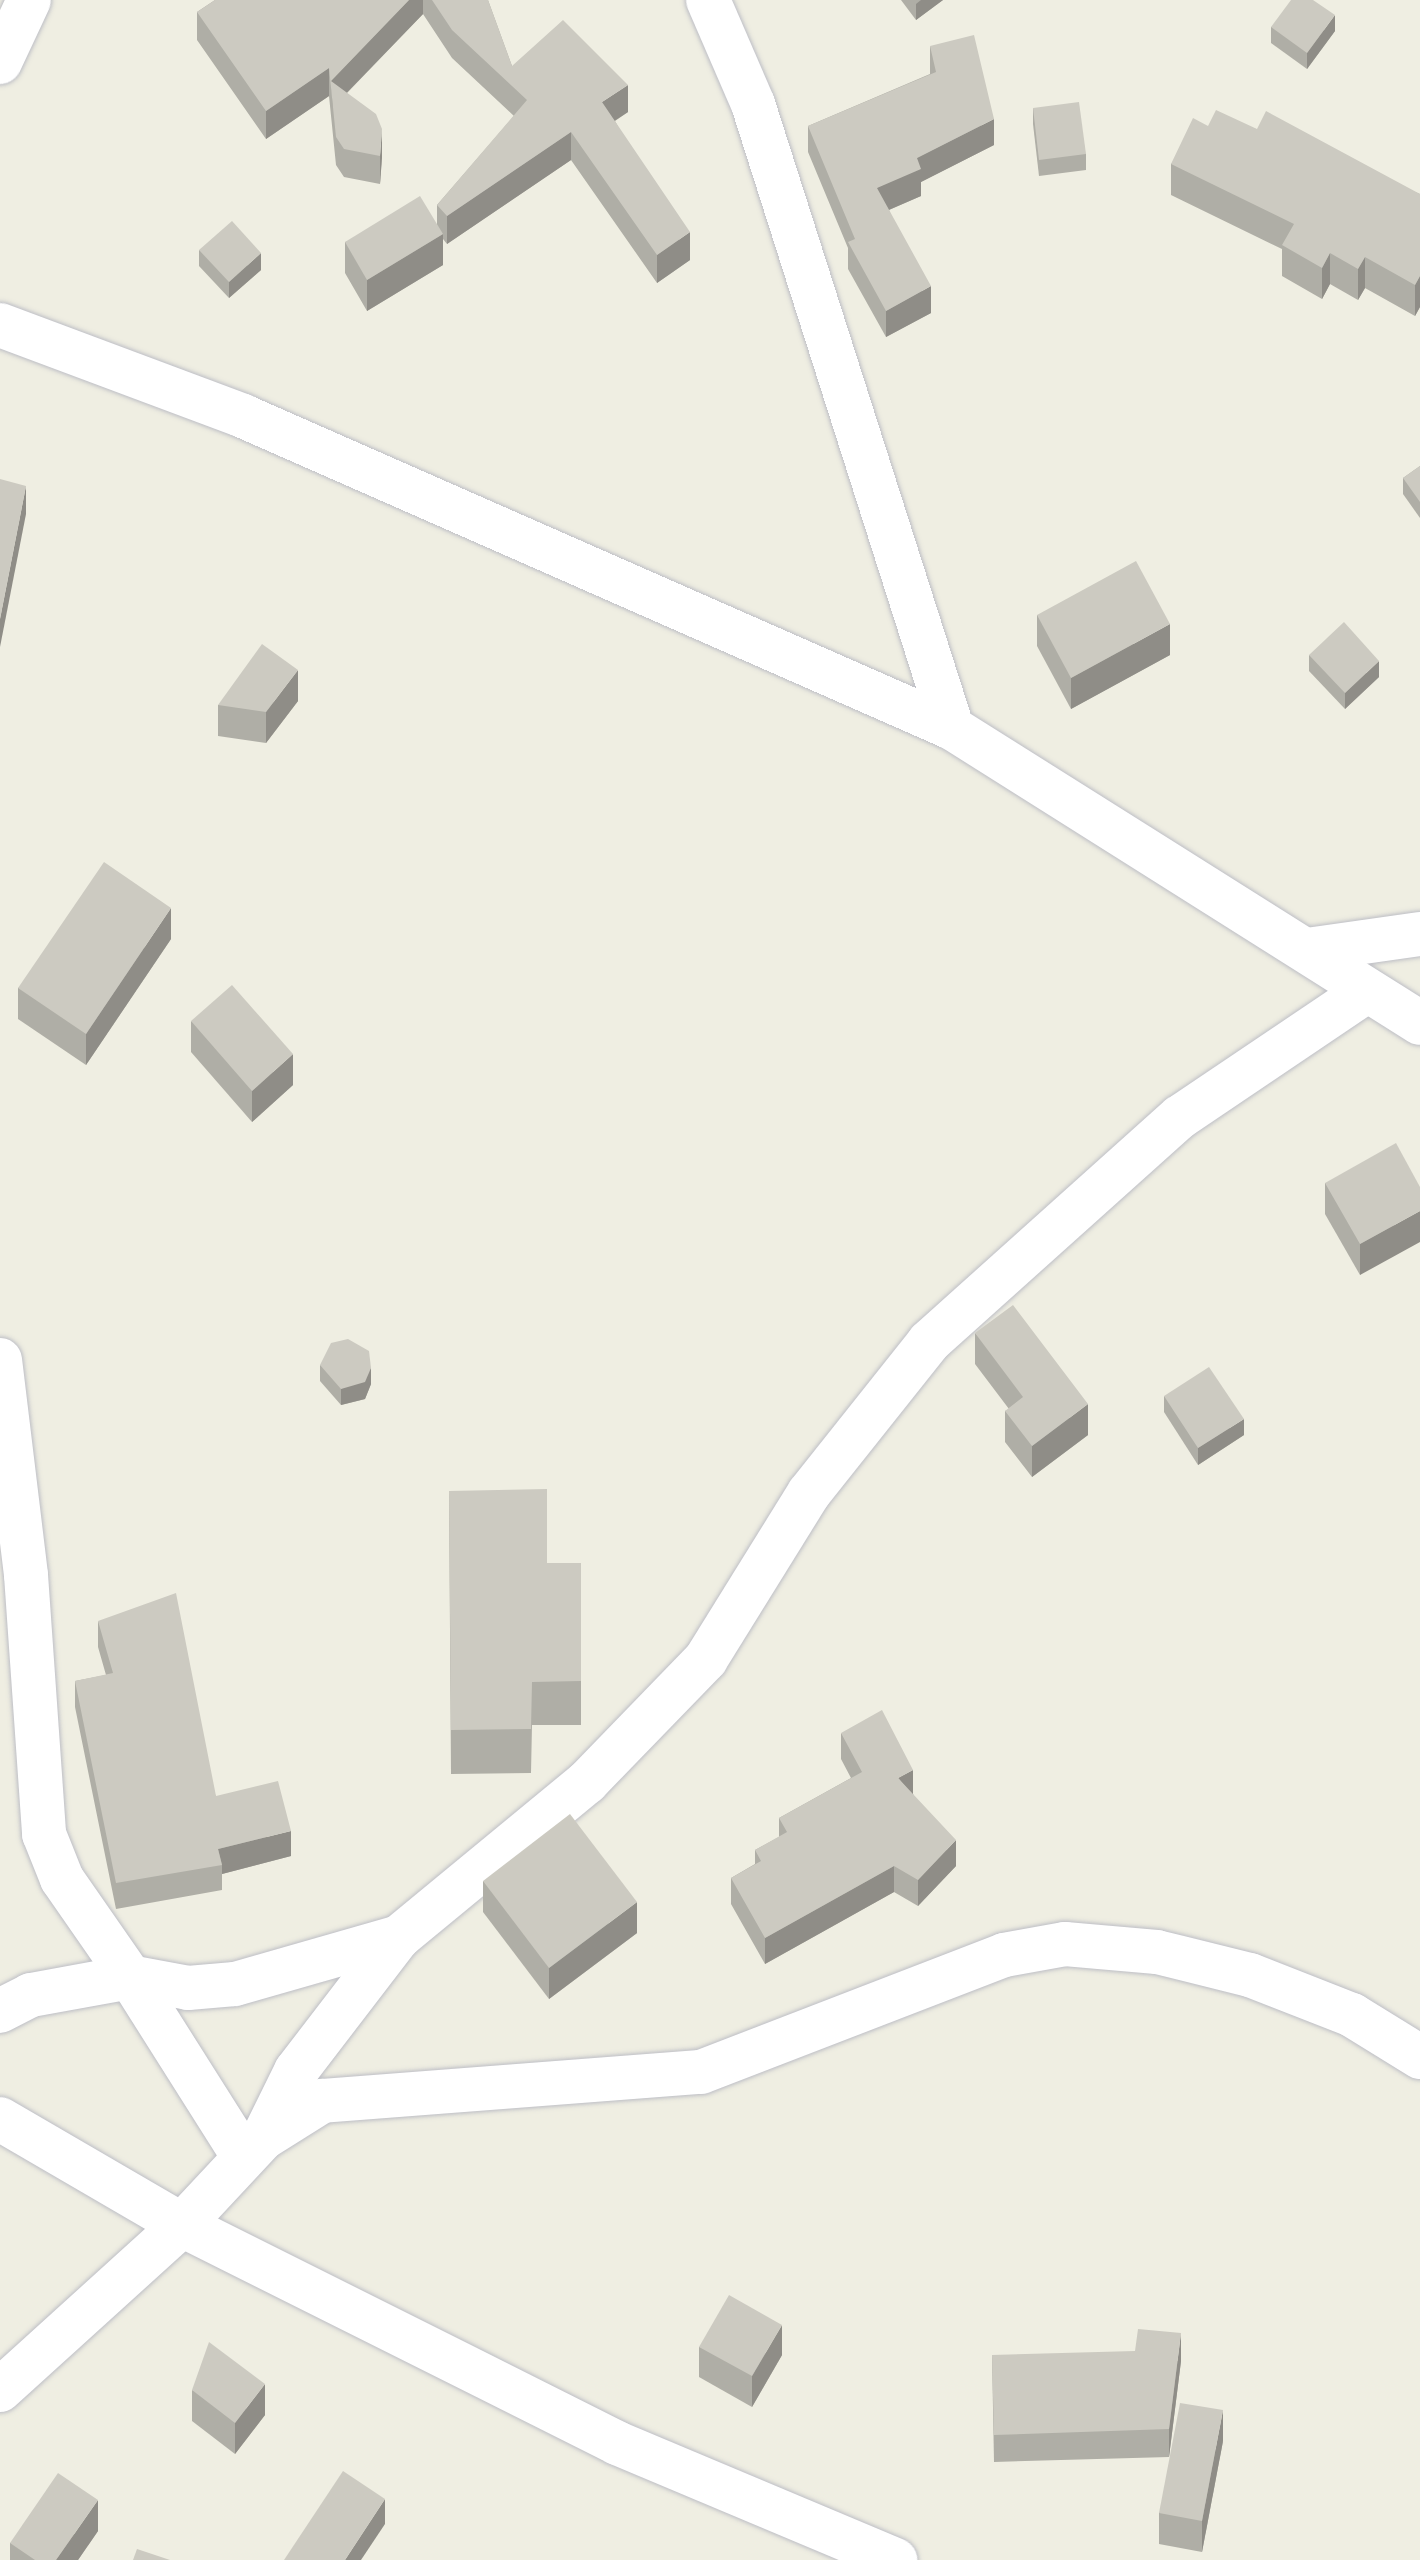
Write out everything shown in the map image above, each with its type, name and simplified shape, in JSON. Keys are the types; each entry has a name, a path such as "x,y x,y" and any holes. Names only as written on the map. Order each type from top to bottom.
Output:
{"street":[{"path":"0,62 29,0"},
{"path":"708,0 753,104 952,728"},
{"path":"0,325 243,416 952,728 1126,844 1307,950 1420,1023"},
{"path":"1307,950 1420,934"},
{"path":"254,2148 296,2071 399,1937 587,1782 663,1708 706,1659 809,1493 929,1342 1180,1117 1367,991"},
{"path":"0,1360 26,1575 44,1834 62,1879 254,2148"},
{"path":"0,2011 31,1995 130,1977 188,1988 235,1984 399,1937"},
{"path":"0,2390 182,2225 254,2148 322,2101 353,2096 701,2072 1004,1955 1065,1944 1157,1952 1250,1975 1352,2015 1420,2057"},
{"path":"0,2119 182,2225 617,2443 895,2560"}],"building":[{"path":"215,0 409,0 331,81 376,114 382,129 380,156 344,149 336,137 329,68 266,111 197,12"},
{"path":"432,0 488,0 512,66 563,20 628,85 602,102 690,232 657,255 571,132 447,216 437,205 527,100 452,30"},
{"path":"1291,0 1313,0 1335,15 1307,53 1271,27"},
{"path":"974,35 994,119 917,158 921,169 877,188 931,286 886,311 848,242 855,239 808,126 936,72 930,46"},
{"path":"1079,102 1086,154 1039,160 1033,108"},
{"path":"1216,110 1257,129 1266,111 1420,194 1420,276 1415,285 1365,257 1358,269 1330,253 1322,268 1282,245 1294,224 1171,164 1193,118 1208,126"},
{"path":"420,196 443,234 367,280 345,242"},
{"path":"232,221 261,253 229,282 199,250"},
{"path":"1420,466 1420,502 1403,478"},
{"path":"0,479 26,486 0,619"},
{"path":"1136,561 1170,624 1071,678 1037,615"},
{"path":"1344,622 1379,661 1345,693 1309,655"},
{"path":"262,644 298,670 266,712 218,705"},
{"path":"104,862 171,908 86,1034 18,988"},
{"path":"232,985 293,1054 252,1091 191,1021"},
{"path":"1396,1143 1420,1187 1420,1211 1360,1244 1325,1183"},
{"path":"1013,1305 1088,1404 1032,1446 1005,1411 1023,1397 975,1333"},
{"path":"348,1339 369,1351 371,1368 365,1382 341,1389 320,1365 331,1343"},
{"path":"1209,1367 1244,1419 1198,1448 1164,1396"},
{"path":"547,1489 547,1563 581,1563 581,1681 532,1682 531,1729 451,1730 449,1491"},
{"path":"176,1593 216,1796 278,1781 291,1831 218,1849 222,1865 116,1883 75,1681 113,1673 98,1621"},
{"path":"882,1710 913,1770 898,1778 956,1840 918,1880 894,1866 765,1938 731,1878 761,1861 755,1850 787,1832 779,1818 862,1772 841,1733"},
{"path":"570,1814 637,1902 549,1968 483,1881"},
{"path":"729,2295 782,2325 752,2376 699,2347"},
{"path":"1138,2329 1181,2333 1169,2429 994,2435 992,2355 1135,2351"},
{"path":"209,2342 265,2384 235,2423 192,2390"},
{"path":"1180,2403 1223,2410 1202,2521 1159,2513"},
{"path":"343,2471 385,2499 345,2560 284,2560"},
{"path":"58,2473 98,2500 56,2560 35,2560 10,2543"},
{"path":"137,2549 170,2560 133,2560"}]}
